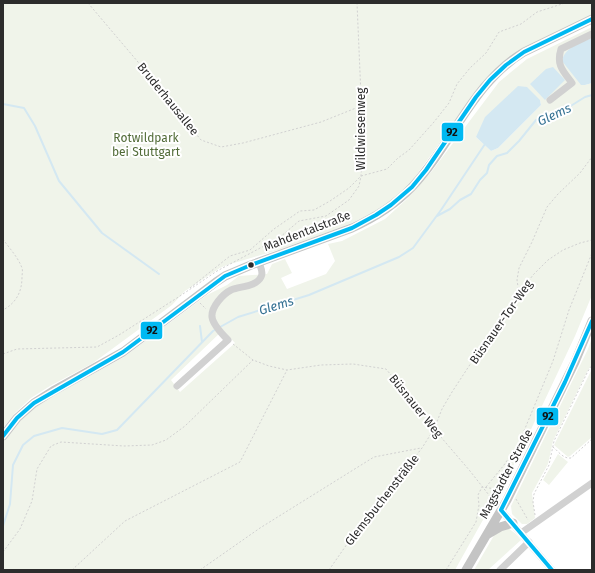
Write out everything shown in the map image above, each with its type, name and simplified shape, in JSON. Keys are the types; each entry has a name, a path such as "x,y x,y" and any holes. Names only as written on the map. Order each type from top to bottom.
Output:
{"main road":[{"name":"Mahdentalstraße","path":"3,436 25,410 43,397 123,352 216,282 258,262 352,228 386,209 405,194 421,177 479,94 498,72 514,58 524,52 592,19"},
{"name":"Magstadter Straße","path":"466,570 502,510 575,362 592,321"},
{"path":"487,535 500,527 513,523"}],"street":[{"path":"550,100 572,83 559,65 558,57 561,49 592,34"},
{"path":"177,386 226,338 212,318 213,312 221,297 231,290 256,282 261,278 262,272 258,262"},
{"path":"521,532 592,483"},
{"path":"502,510 552,570"},
{"path":"500,570 529,542"}],"path":[{"name":"Bruderhausallee","path":"88,3 201,140 221,147 243,143 321,122 362,106"},
{"name":"Wildwiesenweg","path":"180,296 217,271 279,238 299,221 326,216 349,200 359,186 363,142 357,3"},
{"path":"3,354 17,349 98,347 180,296 230,256 250,250 274,229 300,211 314,210 349,188 361,176 387,169 409,150 434,122 449,103 457,84 470,68 486,53 500,32 521,24 537,12 566,3"},
{"path":"519,294 517,280 519,268 547,207 580,173 592,157"},
{"path":"3,239 16,257 22,269 22,285 18,297 3,310"},
{"name":"Büsnauer-Tor-Weg","path":"434,429 442,409 452,392 492,331 533,276 548,260 563,250 592,240"},
{"path":"486,487 504,465 519,443 553,361 569,310 592,253"},
{"name":"Büsnauer Weg","path":"226,338 253,360 287,370 353,364 386,370 502,510"},
{"path":"3,552 20,529 32,501 37,469 51,446 62,442 124,446 152,445 166,440 185,426 253,360"},
{"path":"536,522 533,502 534,494 549,465 552,446 592,365"},
{"path":"72,570 125,521 240,462 287,370"},
{"name":"Glemsbuchensträßle","path":"329,570 354,534 422,448 434,429"},
{"path":"552,446 564,456 570,458 592,439"},
{"path":"200,570 260,528 374,457 422,448"},
{"path":"446,570 476,522 479,505 478,495 482,487 504,490"},
{"path":"516,498 528,520"}],"green space":[{"name":"Rotwildpark bei Stuttgart","path":"3,3 592,3 592,15 513,56 499,66 485,80 407,188 377,212 342,227 278,250 220,268 185,291 172,305 93,363 31,398 15,413 3,428"},
{"path":"592,27 592,38 574,45 585,85 592,83 592,295 575,336 517,459 455,570 3,570 3,442 18,423 34,408 53,396 124,357 207,295 227,285 239,276 267,274 272,264 285,259 292,273 281,278 287,289 326,274 335,261 328,244 342,241 385,219 407,199 432,171 499,82 527,59","holes":["540,100 541,105 498,148 491,151 476,137","223,330 235,343 180,392 171,380"]},
{"path":"592,338 592,364 553,441 548,464 532,493 535,518 527,524 522,524 512,514 511,506"},
{"path":"592,369 592,437 568,457 554,445"},
{"path":"558,454 568,462 549,485 543,480"},
{"path":"508,528 521,540 488,570 474,570 496,532"}],"water":[{"path":"592,38 592,83 581,85 562,61 566,52 578,44"},
{"path":"553,67 565,80 545,100 530,84 546,69"},
{"path":"518,86 527,87 540,100 541,105 498,148 491,151 476,137 485,117"}],"waterway":[{"name":"Glems","path":"437,216 471,194 480,180 487,173 489,165 497,156 507,153 536,120 569,107 585,97 592,95"},
{"path":"3,104 24,108 35,126 59,181 102,233 159,274"},
{"name":"Glems","path":"3,526 10,504 13,465 23,445 34,436 62,428 102,434 117,430 213,331 238,317 309,295 399,257 413,248 441,210 485,144"},
{"path":"200,326 202,342"}],"transit line":[{"name":"92","path":"3,436 17,418 34,403 123,352 225,276 352,228 391,205 412,187 426,170 476,97 490,80 506,65 524,52 592,19"},
{"name":"92","path":"501,510 565,382 592,321"},
{"name":"92","path":"501,510 552,570"}]}
